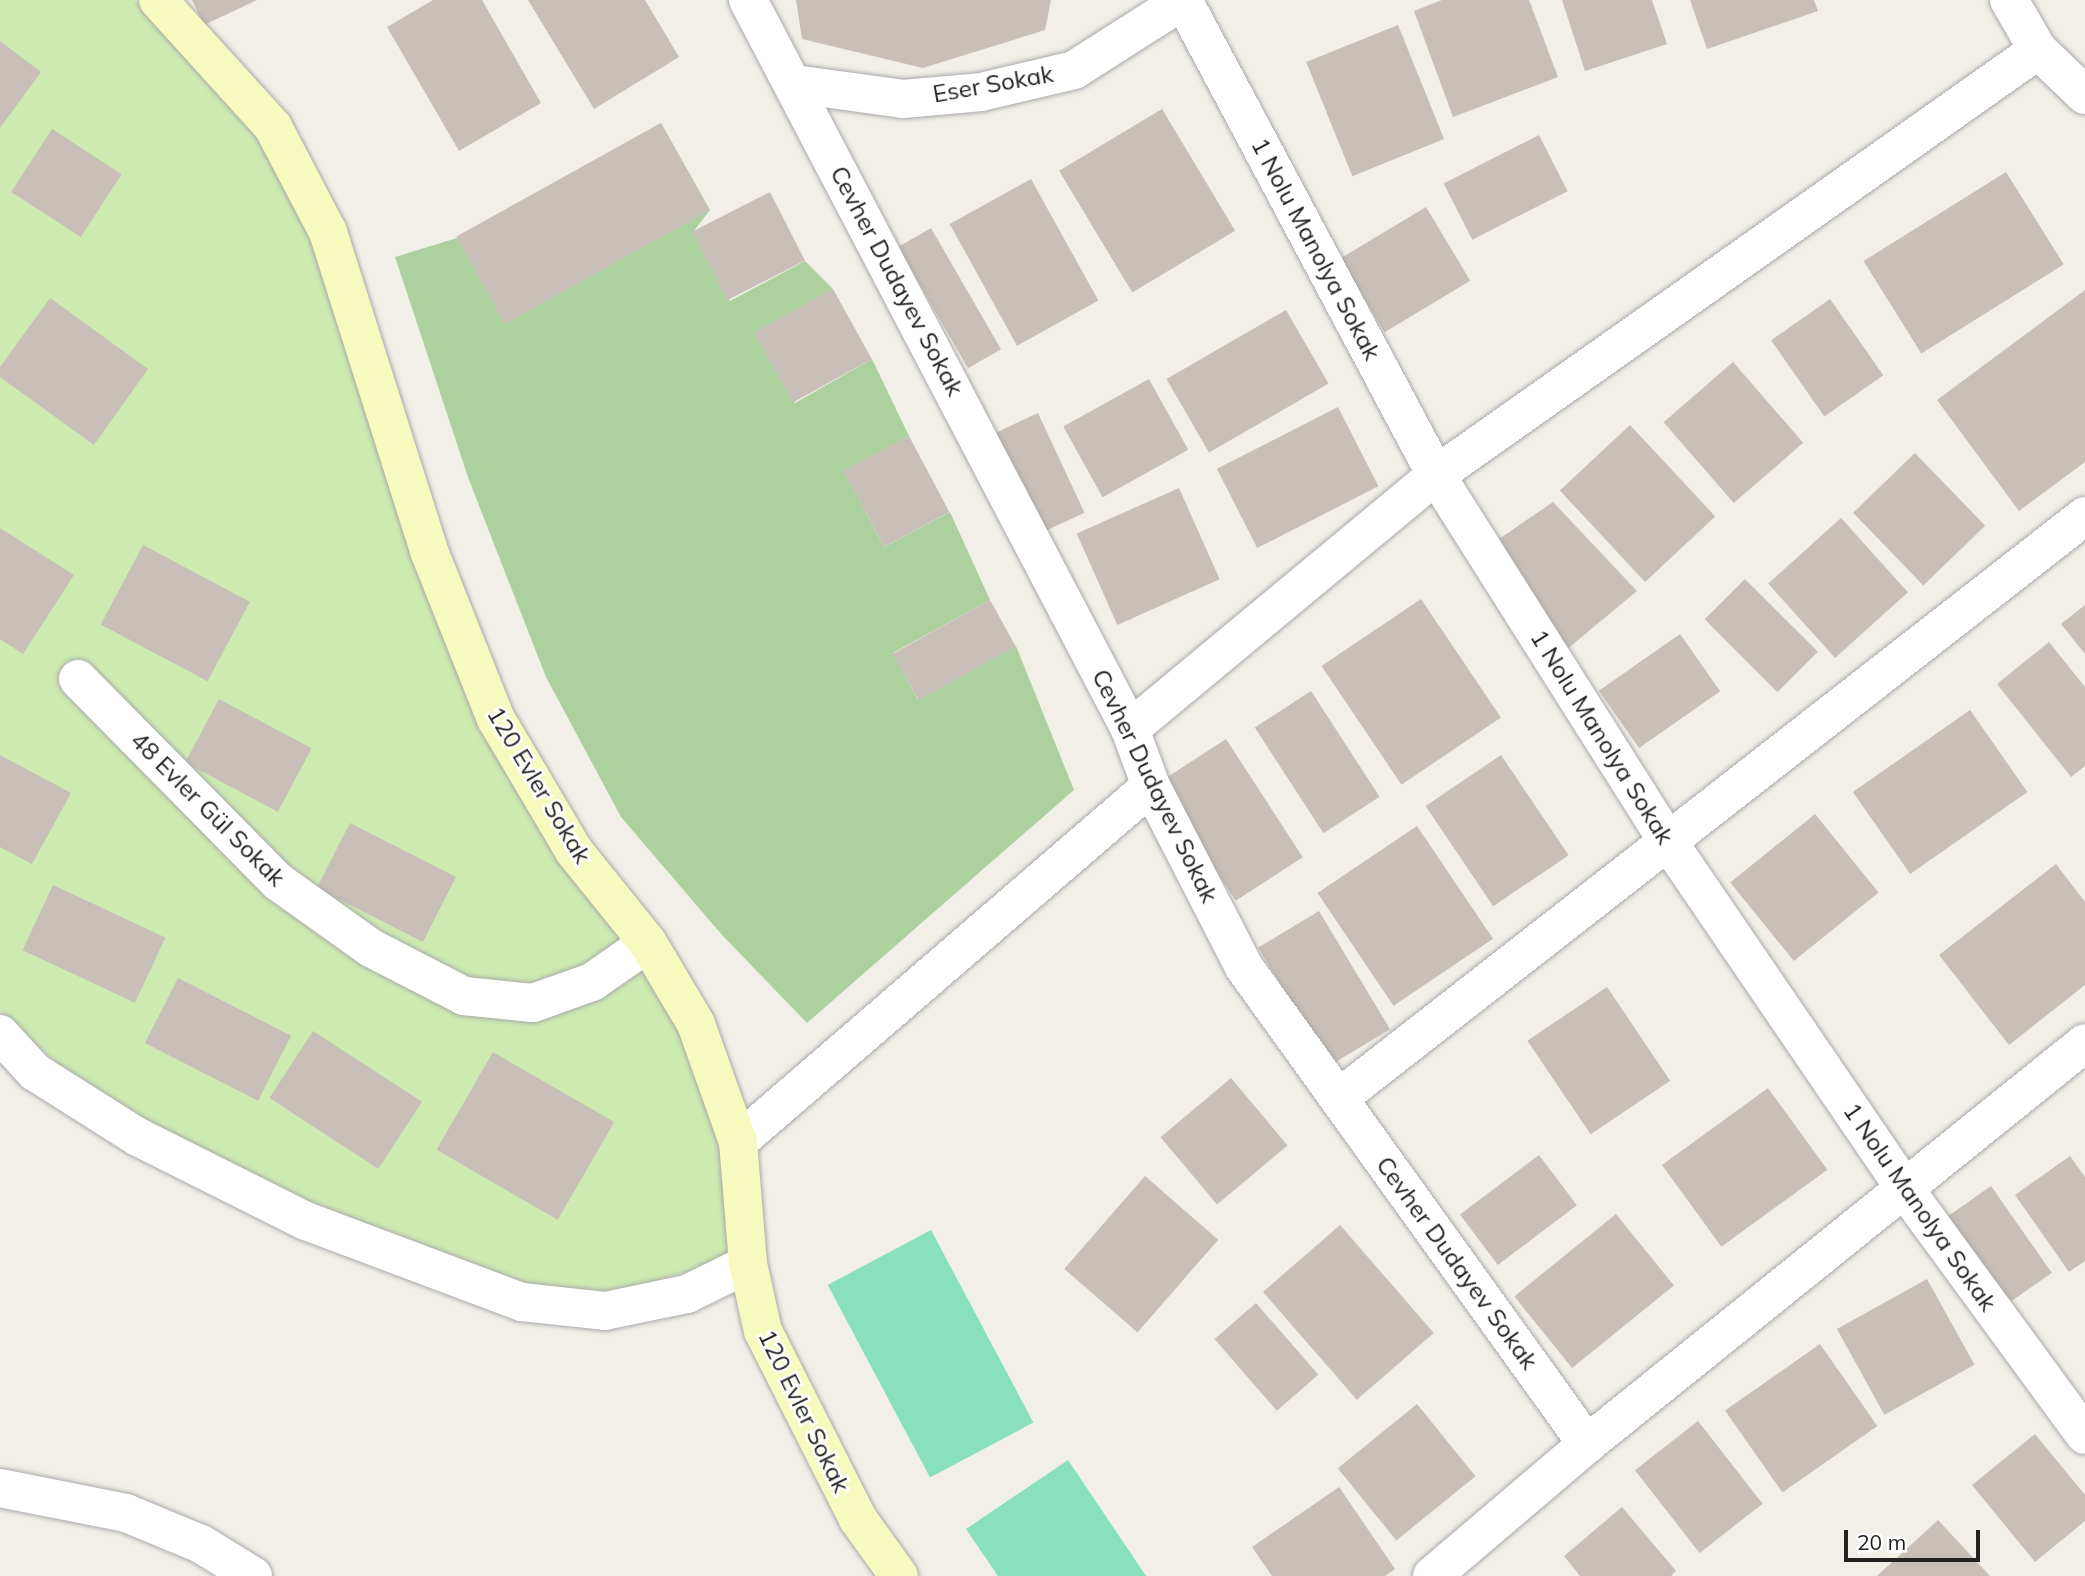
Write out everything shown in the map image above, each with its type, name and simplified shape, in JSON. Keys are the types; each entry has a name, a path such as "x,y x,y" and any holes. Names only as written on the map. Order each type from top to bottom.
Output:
{"street":[{"name":"120 Evler Sokak","path":"158,0 273,127 328,232 429,551 496,719 574,851 648,943 696,1024 738,1142 748,1264 763,1331 796,1402 858,1519 899,1576"},
{"path":"748,0 794,84"},
{"name":"Eser Sokak","path":"794,84 903,99 981,92 1074,69 1184,0"},
{"name":"1 Nolu Manolya Sokak","path":"1184,0 1436,475 1667,839 1904,1188 2085,1435"},
{"path":"2009,0 2038,50 2085,96"},
{"path":"1130,729 1436,475 2038,50"},
{"name":"Cevher Dudayev Sokak","path":"794,84 1130,729 1151,786 1244,967 1587,1444"},
{"path":"1339,1098 1667,839 2085,516"},
{"name":"48 Evler Gül Sokak","path":"78,679 276,881 371,948 464,996 533,1003 592,982 648,943"},
{"path":"738,1142 1151,786"},
{"path":"0,1034 36,1072 138,1137 306,1221 522,1302 606,1311 687,1294 748,1264"},
{"path":"1432,1576 1587,1444 2085,1043"},
{"path":"0,1488 126,1513 201,1544 253,1576"}],"green space":[{"path":"0,0 134,0 217,62 310,235 488,738 656,982 708,1094 728,1193 728,1260 601,1296 513,1280 357,1227 100,1102 0,1012"},
{"path":"661,123 710,210 693,232 730,301 805,261 833,289 756,334 795,403 872,359 909,436 844,471 884,547 950,512 990,600 893,653 918,700 1016,646 1074,790 807,1023 722,935 621,817 546,677 469,480 395,257 457,238"},
{"path":"931,1230 1033,1422 930,1477 828,1285"},
{"path":"1068,1460 1146,1576 998,1576 966,1529"}],"building":[{"path":"192,0 257,0 204,25"},
{"path":"433,0 482,0 541,103 459,151 387,27"},
{"path":"528,0 645,0 679,57 594,109"},
{"path":"796,0 1051,0 1045,30 923,68 802,39"},
{"path":"1442,0 1529,0 1558,77 1453,117 1414,11"},
{"path":"1562,0 1652,0 1667,44 1585,71"},
{"path":"1690,0 1814,0 1818,11 1707,49"},
{"path":"1398,25 1444,139 1352,176 1306,62"},
{"path":"0,41 41,72 0,128"},
{"path":"1162,109 1235,231 1132,293 1059,171"},
{"path":"661,123 709,210 505,324 456,236"},
{"path":"52,129 122,174 81,237 11,192"},
{"path":"1539,135 1568,191 1472,240 1444,184"},
{"path":"2006,172 2064,264 1921,353 1864,261"},
{"path":"1031,179 1098,301 1017,346 950,224"},
{"path":"770,192 805,261 727,300 692,231"},
{"path":"1426,207 1470,281 1385,332 1340,259"},
{"path":"931,228 1001,349 968,368 898,247"},
{"path":"833,289 872,359 793,403 754,333"},
{"path":"2085,290 2085,462 2019,511 1937,400"},
{"path":"50,298 148,369 94,445 0,377 0,367"},
{"path":"1830,299 1883,375 1824,416 1771,340"},
{"path":"1286,310 1328,384 1209,453 1166,379"},
{"path":"1733,362 1803,443 1734,503 1664,422"},
{"path":"1149,379 1188,450 1103,497 1063,427"},
{"path":"1338,407 1378,486 1257,548 1217,469"},
{"path":"1038,413 1084,513 1039,534 993,434"},
{"path":"1630,425 1715,516 1645,582 1560,490"},
{"path":"909,436 949,512 884,547 844,471"},
{"path":"1915,453 1985,526 1923,585 1853,513"},
{"path":"1179,488 1220,579 1117,625 1077,534"},
{"path":"1553,502 1637,591 1566,650 1496,541"},
{"path":"1841,518 1908,592 1835,658 1768,584"},
{"path":"0,528 74,575 23,654 0,639"},
{"path":"143,545 250,602 208,681 101,624"},
{"path":"1745,579 1818,652 1778,692 1705,619"},
{"path":"1421,599 1501,718 1401,785 1322,666"},
{"path":"990,600 1016,646 919,700 893,654"},
{"path":"2085,605 2085,654 2061,624"},
{"path":"1680,634 1720,691 1639,748 1599,691"},
{"path":"2049,642 2085,687 2085,766 2071,777 1997,684"},
{"path":"1311,691 1380,797 1323,833 1255,727"},
{"path":"219,699 312,748 278,812 185,763"},
{"path":"1970,710 2027,792 1910,874 1853,792"},
{"path":"1226,739 1303,857 1236,901 1159,783"},
{"path":"0,755 71,793 32,864 0,847"},
{"path":"1501,755 1569,855 1493,906 1426,806"},
{"path":"1815,814 1879,892 1794,961 1730,883"},
{"path":"350,823 456,877 423,942 317,888"},
{"path":"1417,826 1493,939 1394,1006 1318,893"},
{"path":"2056,864 2085,902 2085,985 2009,1045 1939,955"},
{"path":"53,885 165,937 135,1003 23,950"},
{"path":"1319,911 1390,1029 1329,1066 1258,948"},
{"path":"178,978 291,1036 258,1101 145,1043"},
{"path":"1607,987 1670,1081 1591,1134 1527,1041"},
{"path":"313,1031 422,1102 378,1169 269,1098"},
{"path":"493,1052 614,1122 558,1220 437,1150"},
{"path":"1231,1078 1288,1145 1217,1205 1161,1137"},
{"path":"1768,1088 1827,1170 1721,1247 1662,1165"},
{"path":"1539,1155 1577,1205 1498,1265 1460,1215"},
{"path":"2070,1156 2085,1177 2085,1261 2069,1272 2015,1195"},
{"path":"1145,1176 1218,1240 1138,1332 1064,1269"},
{"path":"1991,1186 2052,1273 2003,1307 1942,1220"},
{"path":"1616,1214 1674,1285 1572,1368 1514,1296"},
{"path":"1340,1225 1434,1333 1357,1400 1263,1292"},
{"path":"1927,1279 1975,1365 1884,1415 1837,1329"},
{"path":"1256,1303 1318,1375 1277,1411 1214,1339"},
{"path":"1820,1344 1877,1426 1782,1492 1725,1411"},
{"path":"1417,1404 1476,1476 1396,1540 1338,1468"},
{"path":"1698,1421 1763,1504 1700,1553 1635,1470"},
{"path":"2035,1434 2085,1495 2085,1521 2035,1562 1972,1485"},
{"path":"1339,1487 1395,1569 1385,1576 1272,1576 1252,1547"},
{"path":"1622,1507 1676,1571 1671,1576 1580,1576 1564,1556"},
{"path":"1938,1520 1990,1576 1877,1576"}]}
